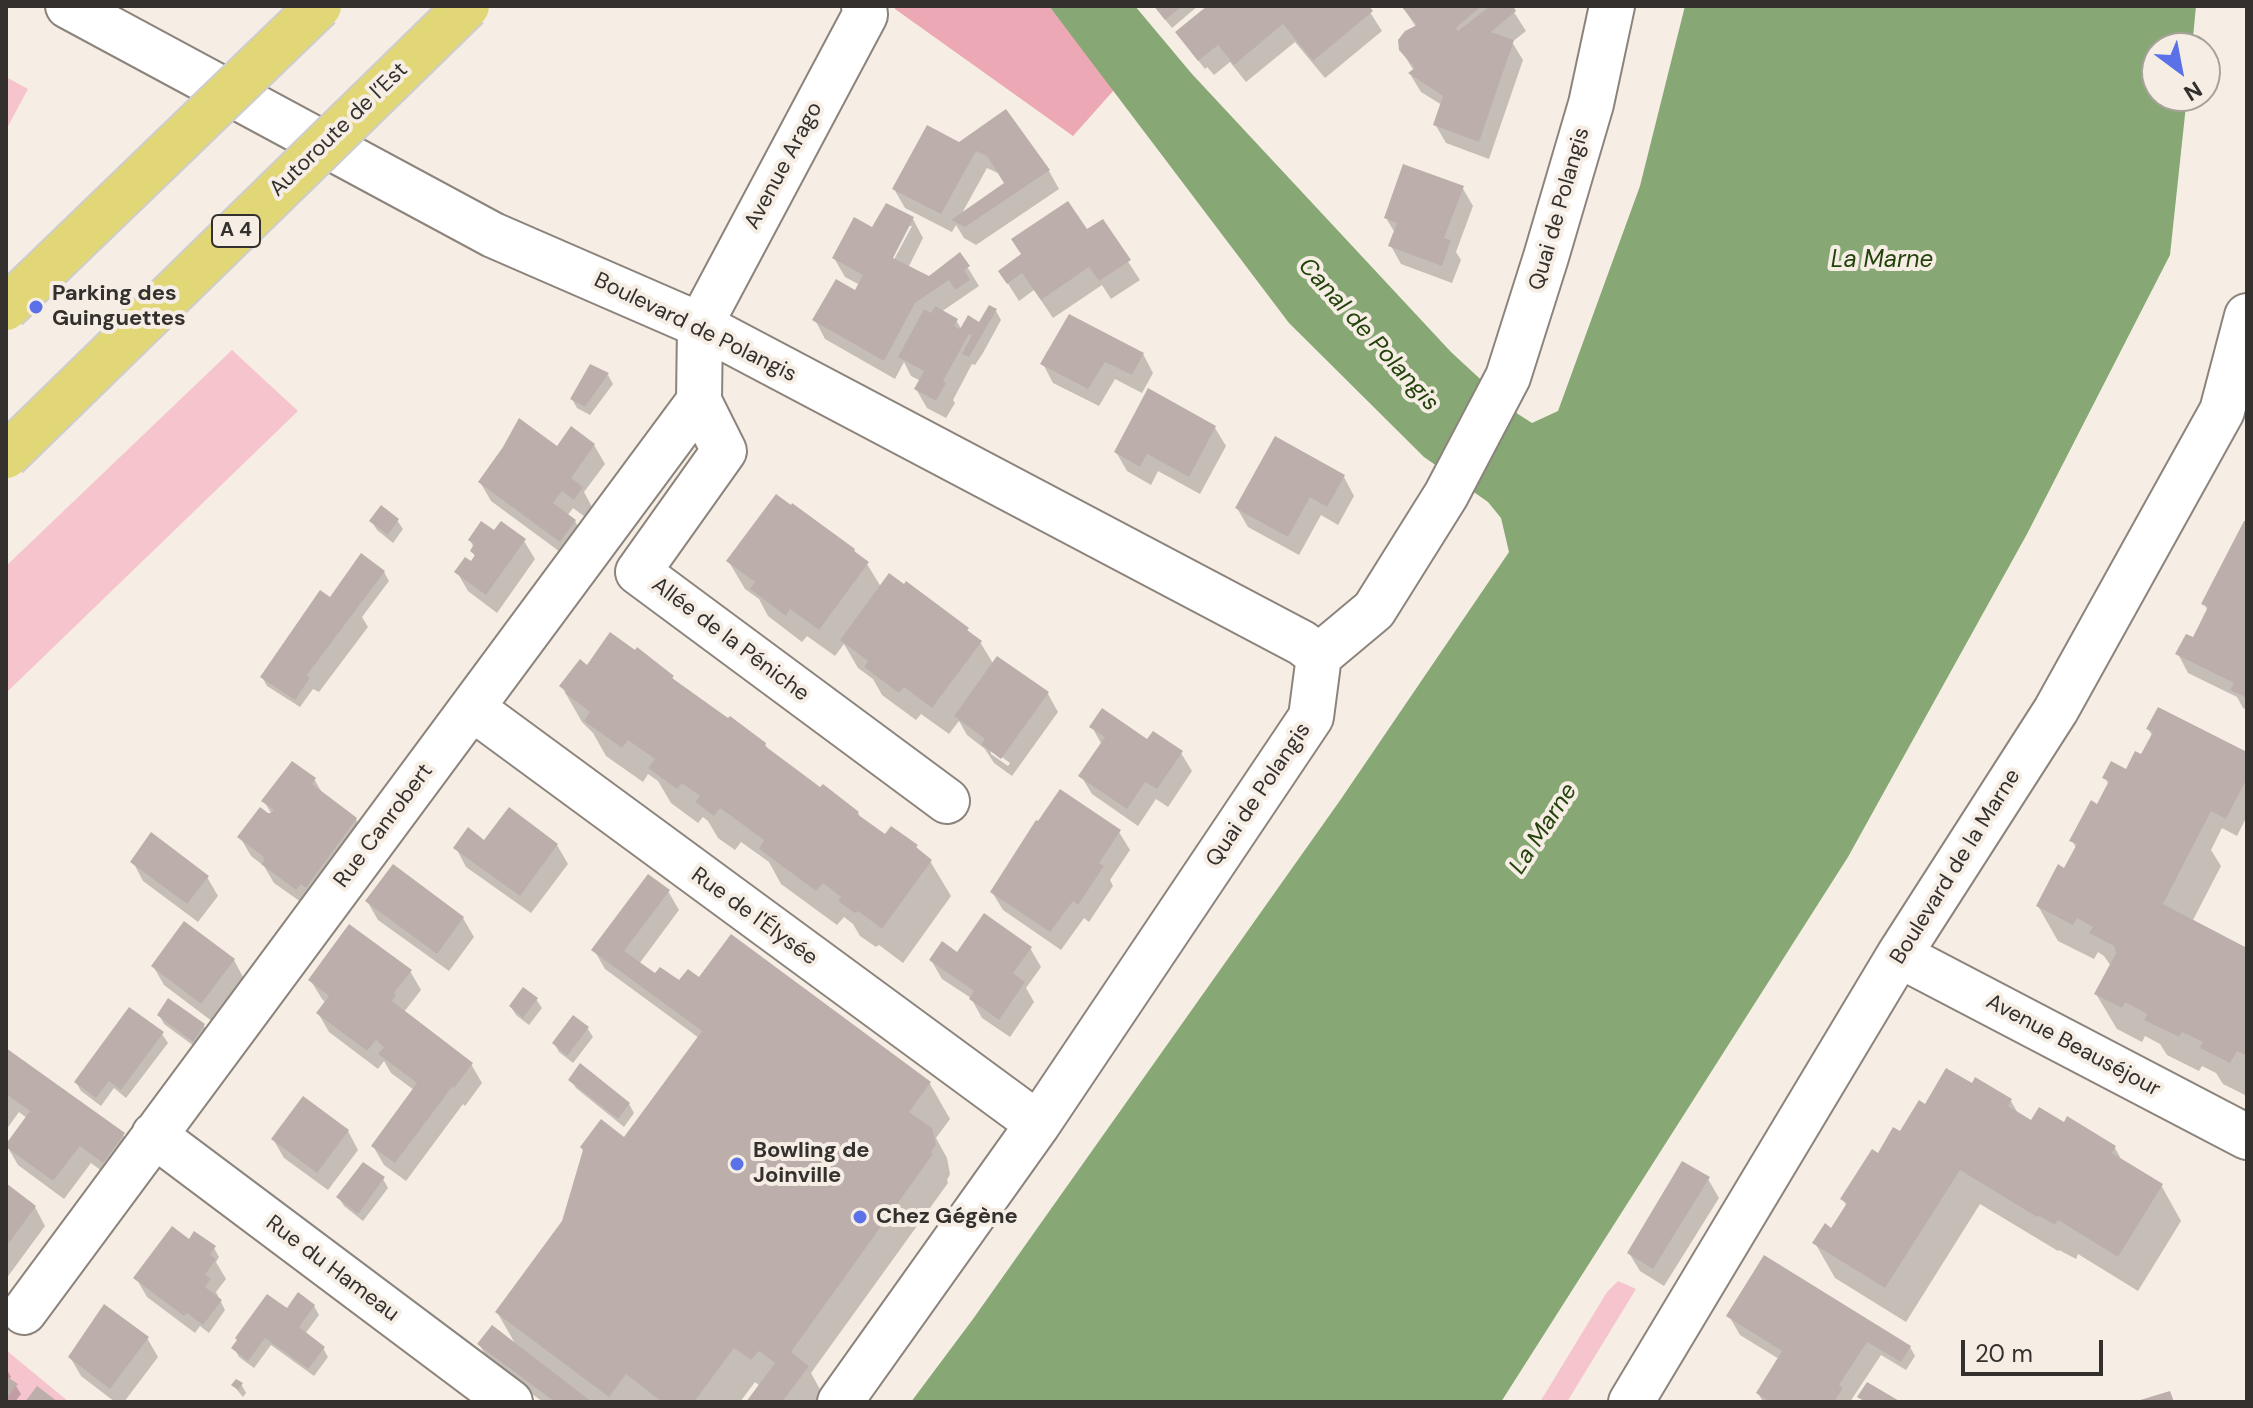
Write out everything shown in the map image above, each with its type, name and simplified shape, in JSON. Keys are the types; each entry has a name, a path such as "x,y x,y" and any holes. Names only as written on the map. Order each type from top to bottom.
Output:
{"highway":[{"path":"6,308 319,6"},
{"name":"Autoroute de l’Est","path":"6,456 467,6"}],"street":[{"name":"Boulevard de Polangis","path":"68,6 493,235 700,325 1302,643 1319,656"},
{"name":"Avenue Arago","path":"700,325 865,15 864,6"},
{"name":"Quai de Polangis","path":"840,1402 1038,1124 1311,717 1319,656 1374,610 1446,495 1508,377 1591,104 1609,7"},
{"name":"Boulevard de la Marne","path":"1631,1402 1899,955 2056,710 2234,415 2247,316"},
{"path":"699,401 700,325"},
{"name":"Rue Canrobert","path":"24,1312 699,401"},
{"name":"Allée de la Péniche","path":"699,401 724,451 638,572 947,801"},
{"name":"Rue de l'Élysée","path":"472,708 1038,1124"},
{"name":"Avenue Beauséjour","path":"1899,955 2247,1137"},
{"name":"Rue du Hameau","path":"154,1135 510,1402"}],"shaded area":[{"path":"895,6 1049,6 1114,90 1073,136 895,9"},
{"path":"6,77 28,89 6,130"},
{"path":"232,350 298,411 6,693 6,566"},
{"path":"1618,1281 1636,1289 1567,1402 1540,1402 1607,1292"},
{"path":"6,1350 69,1402 6,1402"}],"water":[{"name":"La Marne","path":"1049,6 1135,6 1192,74 1451,352 1518,414 1532,423 1558,411 1640,186 1685,6 2196,6 2194,32 2141,32 2141,112 2185,112 2170,255 2027,534 1848,857 1501,1402 911,1402 1341,799 1509,552 1501,518 1488,502 1424,457 1289,323"}],"building":[{"path":"1154,6 1182,6 1165,20"},
{"path":"1207,6 1369,6 1373,11 1313,61 1283,24 1234,65 1218,45 1198,61 1175,32"},
{"path":"1401,6 1481,6 1456,28 1458,31 1490,6 1513,6 1516,11 1491,32 1514,40 1479,142 1433,125 1443,96 1408,73 1415,68 1399,50 1398,40 1405,31 1417,25"},
{"path":"1006,109 1050,170 965,227 951,220 1004,183 987,156 976,151 941,214 892,189 927,125 959,142"},
{"path":"1403,164 1464,186 1444,238 1451,240 1442,266 1388,246 1397,223 1384,218"},
{"path":"1068,201 1087,229 1103,219 1131,260 1099,281 1089,267 1041,300 1022,273 1007,284 998,271 1021,254 1011,239"},
{"path":"886,203 914,217 893,258 929,276 960,252 970,266 964,270 970,280 955,290 949,280 915,303 884,361 812,320 836,279 855,290 863,275 832,258 854,217 872,227"},
{"path":"989,305 997,309 969,357 962,354 972,335 969,334 943,381 946,383 936,401 914,389 924,371 898,357 924,309 931,313 935,306 958,319 954,326 960,329 968,315 979,322"},
{"path":"1069,314 1144,353 1132,375 1105,362 1088,389 1040,364"},
{"path":"590,364 609,373 585,407 570,399"},
{"path":"1148,388 1216,426 1189,477 1147,454 1140,467 1114,452"},
{"path":"519,418 557,446 571,426 595,444 571,478 583,487 574,500 562,491 553,503 576,520 560,542 478,482"},
{"path":"1275,436 1345,475 1327,507 1310,497 1288,537 1235,508"},
{"path":"776,494 869,562 819,630 790,609 786,616 750,589 755,582 726,561"},
{"path":"381,505 399,519 388,535 369,521"},
{"path":"2247,520 2247,698 2230,690 2234,683 2175,654 2186,634 2193,637 2208,607 2201,604"},
{"path":"481,521 494,530 501,521 526,539 486,595 454,572 465,557 471,561 475,555 470,551 474,544 468,540"},
{"path":"361,553 385,571 307,675 310,678 295,700 260,677 320,590 330,597"},
{"path":"889,573 904,584 906,581 982,641 932,708 904,687 899,693 864,667 868,661 840,640"},
{"path":"610,632 635,650 637,647 674,676 672,678 728,718 730,716 820,787 823,784 885,834 891,826 918,845 916,847 932,860 882,929 838,901 841,897 823,883 816,891 759,849 764,840 720,808 714,816 695,802 700,796 682,783 677,789 648,768 655,759 628,740 622,748 584,721 590,712 559,686 580,659 587,665"},
{"path":"997,656 1049,692 1001,759 981,744 985,739 954,716"},
{"path":"2158,707 2247,752 2247,778 2226,819 2211,811 2163,904 2247,948 2247,1056 2237,1051 2230,1063 2200,1048 2203,1042 2182,1032 2179,1037 2144,1020 2147,1014 2125,1002 2122,1008 2094,994 2116,953 2114,946 2089,933 2093,927 2077,918 2073,925 2036,906 2058,864 2064,868 2077,844 2069,841 2091,800 2097,804 2109,781 2102,778 2111,761 2126,769 2135,751 2141,754 2153,732 2146,729"},
{"path":"1102,708 1147,739 1153,731 1183,751 1157,789 1145,782 1127,809 1078,776 1105,737 1089,727"},
{"path":"292,761 316,778 312,784 357,818 306,888 301,884 296,890 261,864 264,857 237,837 260,807 268,813 274,810 261,801"},
{"path":"1060,789 1121,830 1099,863 1104,866 1078,905 1073,901 1050,932 990,892 1036,820"},
{"path":"509,807 558,844 520,896 453,848 468,827 484,840"},
{"path":"151,832 209,876 187,904 130,862"},
{"path":"393,864 464,917 437,954 365,901"},
{"path":"648,874 670,890 624,951 655,973 660,967 679,980 688,969 699,977 731,934 931,1082 909,1112 932,1128 936,1145 931,1152 933,1154 791,1352 809,1366 782,1402 746,1402 775,1363 759,1351 751,1360 734,1348 694,1402 662,1402 626,1374 609,1397 495,1312 562,1221 583,1150 580,1147 601,1119 624,1137 702,1031 591,950"},
{"path":"984,913 1032,947 1013,973 1025,982 999,1020 969,999 974,991 929,960 942,941 957,952"},
{"path":"184,921 235,959 201,1004 151,966"},
{"path":"349,924 412,970 394,993 396,995 392,1001 473,1063 395,1163 371,1146 417,1083 378,1054 384,1047 376,1040 367,1051 316,1013 329,996 308,980"},
{"path":"523,987 538,998 523,1018 509,1006"},
{"path":"168,998 205,1024 193,1042 157,1015"},
{"path":"129,1007 164,1032 121,1090 109,1081 96,1098 74,1082"},
{"path":"573,1015 589,1027 567,1056 552,1043"},
{"path":"6,1048 125,1133 103,1163 80,1146 53,1181 6,1147 30,1111 6,1094"},
{"path":"580,1063 630,1103 618,1119 568,1080"},
{"path":"1946,1068 1972,1083 1975,1077 2012,1099 2008,1106 2031,1120 2039,1107 2064,1122 2067,1116 2116,1146 2112,1153 2163,1184 2118,1257 2058,1220 2055,1225 2037,1217 1960,1170 1885,1288 1812,1243 1825,1223 1831,1228 1847,1203 1840,1199 1872,1149 1878,1153 1893,1127 1900,1131 1919,1100 1925,1104"},
{"path":"303,1096 349,1130 317,1173 271,1139"},
{"path":"1682,1161 1710,1177 1653,1269 1627,1253"},
{"path":"363,1162 385,1177 358,1214 336,1197"},
{"path":"6,1183 36,1206 6,1247"},
{"path":"172,1226 189,1239 194,1231 216,1246 210,1255 216,1259 205,1275 211,1278 205,1287 222,1300 203,1325 187,1313 184,1316 133,1278"},
{"path":"1764,1255 1911,1346 1901,1362 1867,1342 1839,1385 1843,1388 1834,1402 1770,1402 1756,1393 1782,1351 1726,1316"},
{"path":"298,1292 315,1305 299,1327 325,1347 308,1369 265,1338 248,1361 231,1348 267,1294 287,1308"},
{"path":"104,1304 149,1337 110,1389 68,1357"},
{"path":"492,1325 592,1402 555,1402 477,1344"},
{"path":"6,1376 18,1384 6,1399"},
{"path":"236,1379 243,1383 238,1390 231,1385"},
{"path":"1867,1382 1901,1402 1866,1402 1857,1397"},
{"path":"37,1386 58,1402 25,1402"},
{"path":"2170,1391 2174,1402 2137,1402 2137,1401"}],"place":[{"name":"Parking des Guinguettes","path":"36,307"},
{"name":"Bowling de Joinville","path":"737,1164"},
{"name":"Chez Gégène","path":"860,1217"}],"water label":[{"name":"Canal de Polangis","path":"1368,335"}]}
